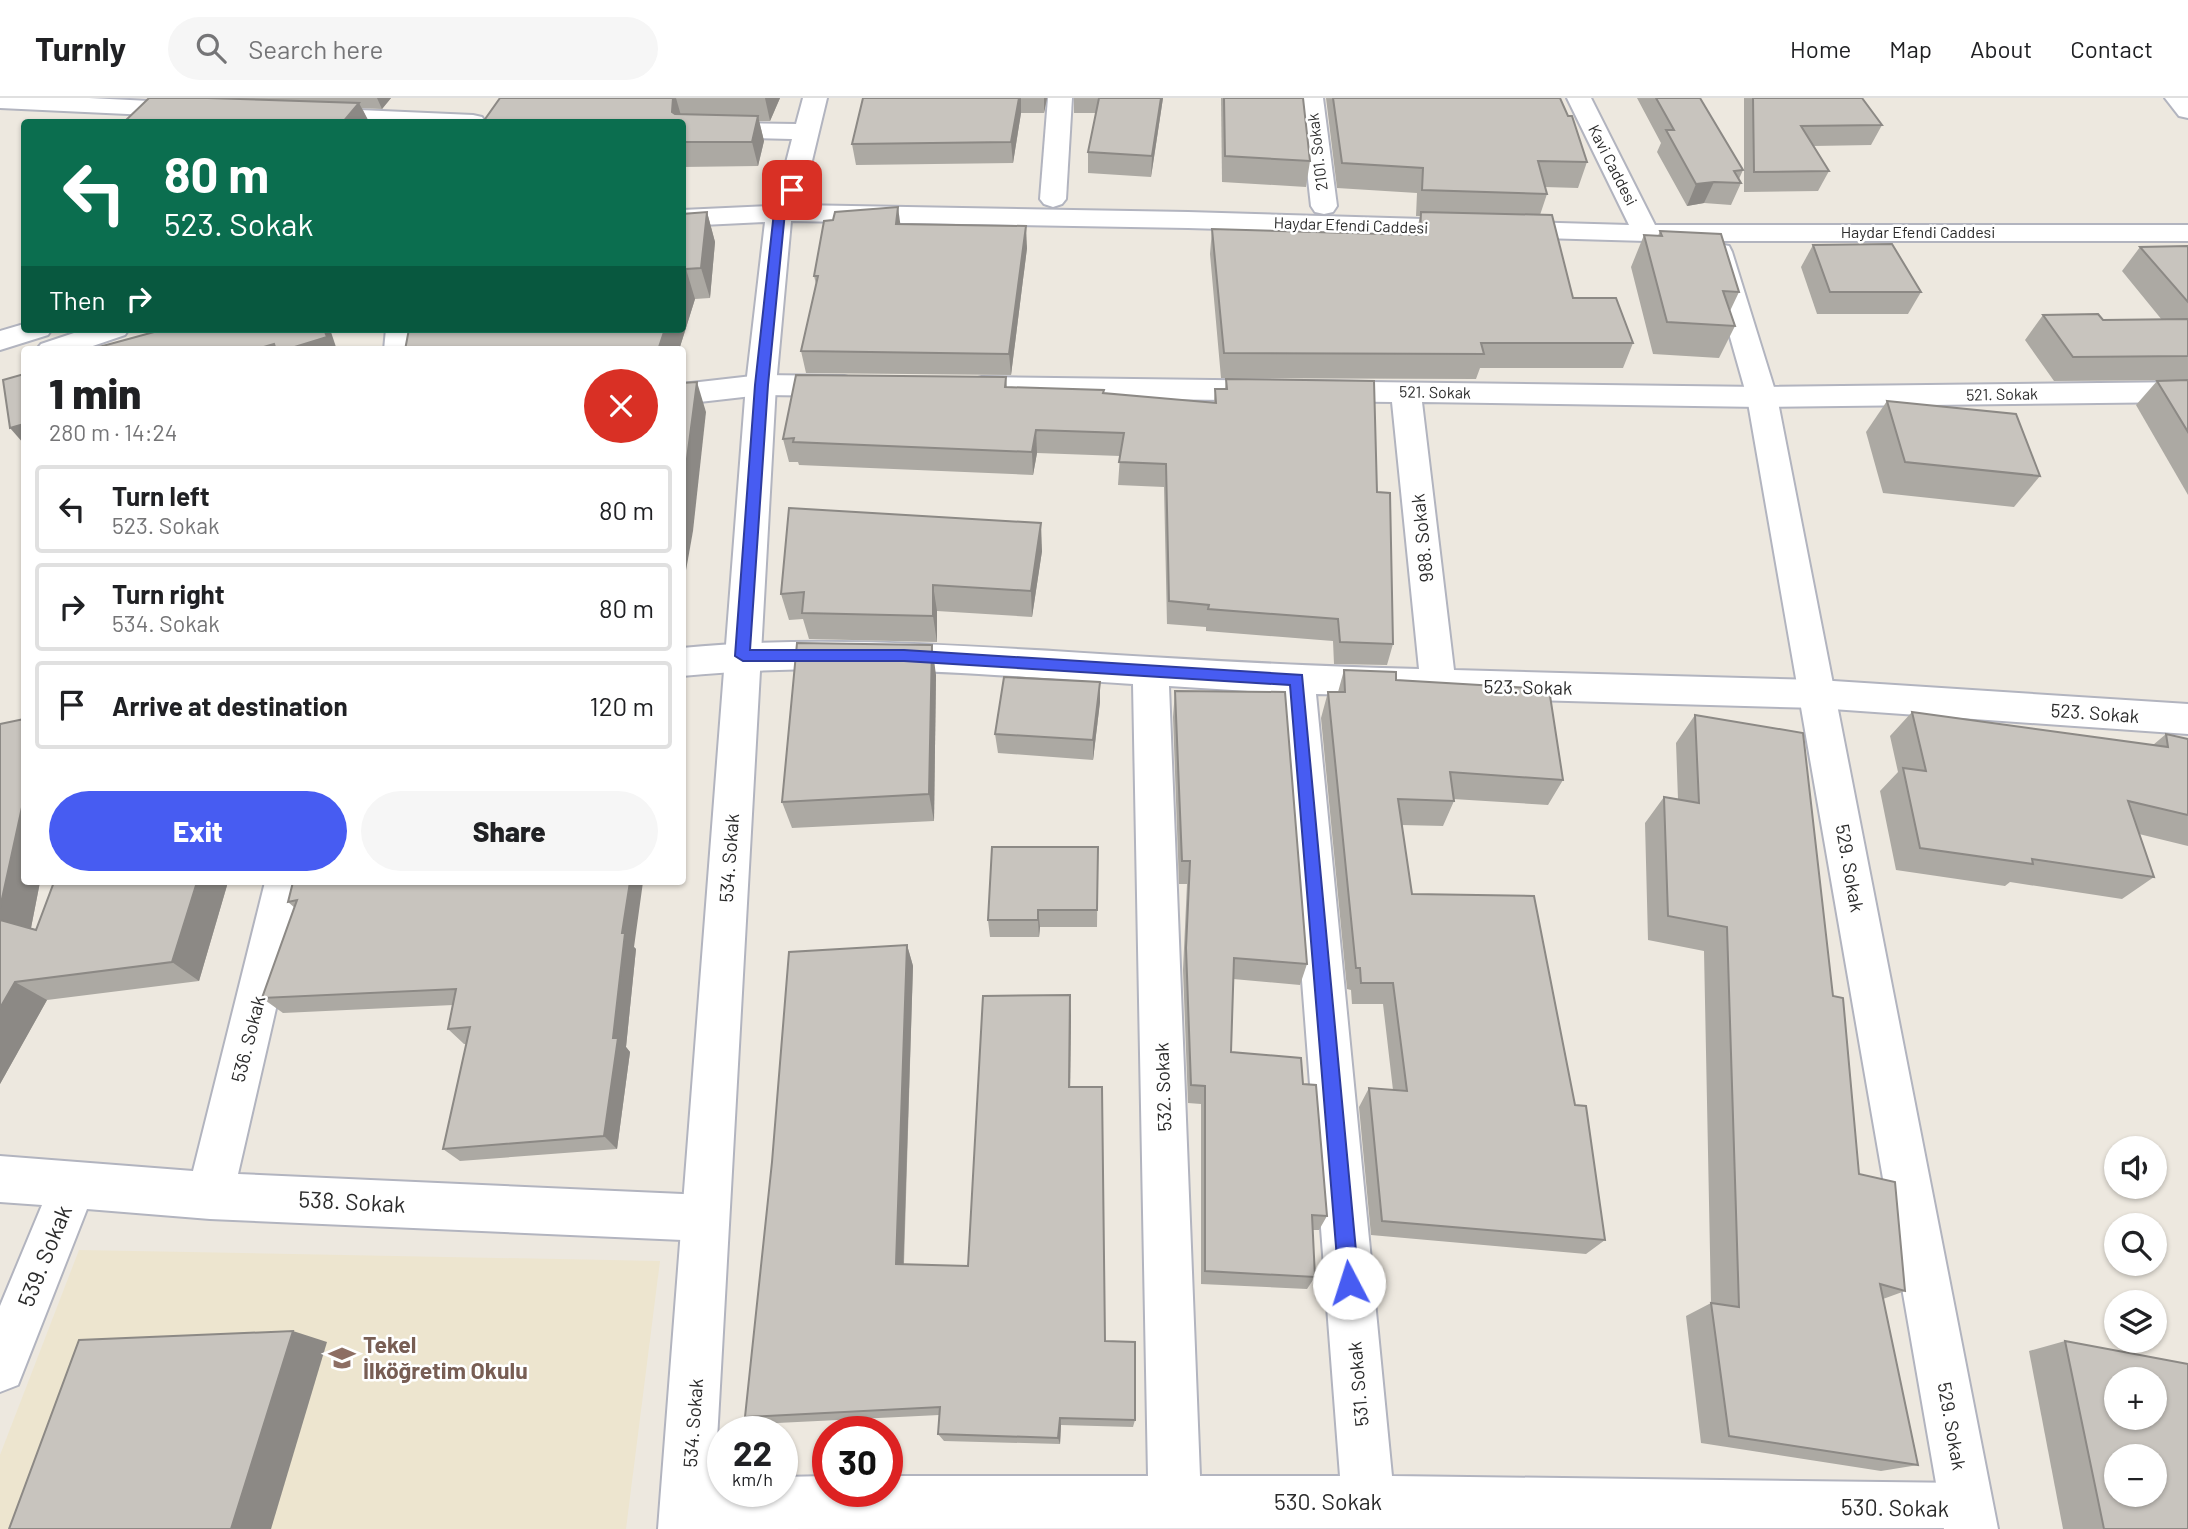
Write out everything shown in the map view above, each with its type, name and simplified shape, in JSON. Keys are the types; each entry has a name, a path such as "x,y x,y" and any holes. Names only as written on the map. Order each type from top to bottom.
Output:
{"street":[{"name":"534. Sokak","path":"686,1516 761,385 786,201 815,98"},
{"path":"1053,199 1060,98"},
{"name":"2101. Sokak","path":"1311,98 1324,206"},
{"name":"Kavi Caddesi","path":"1579,98 1642,223"},
{"path":"2177,98 2188,111"},
{"path":"0,101 209,111"},
{"path":"292,114 452,119"},
{"path":"686,129 805,132"},
{"name":"Haydar Efendi Caddesi","path":"686,194 1188,220 1642,223 2188,233"},
{"name":"Haydar Efendi Caddesi","path":"686,217 786,201 1053,199 1324,206 1642,223"},
{"name":"Haydar Efendi Caddesi","path":"1708,224 2188,212"},
{"name":"529. Sokak","path":"1708,224 1723,260 1762,397 1969,1519"},
{"path":"0,341 25,333"},
{"path":"63,346 103,333"},
{"path":"0,367 21,360"},
{"path":"686,394 761,385 873,386"},
{"name":"521. Sokak","path":"956,387 1762,397 2188,391"},
{"name":"988. Sokak","path":"1406,391 1438,685"},
{"name":"523. Sokak","path":"686,662 743,656 904,656 1297,680 1818,694 2188,719"},
{"name":"532. Sokak","path":"1151,671 1175,1502"},
{"name":"531. Sokak","path":"1297,680 1368,1502"},
{"name":"536. Sokak","path":"210,1196 284,885"},
{"name":"538. Sokak","path":"0,1179 210,1196 705,1218"},
{"name":"539. Sokak","path":"0,1367 73,1185"},
{"name":"530. Sokak","path":"686,1516 1175,1502 1368,1502 1969,1519"}],"shaded area":[{"name":"Tekel İlköğretim Okulu","path":"79,1250 660,1261 626,1529 0,1529 0,1455"}],"building":[{"path":"149,98 359,103 346,119 127,119"},
{"path":"500,98 673,98 672,112 675,114 758,116 752,142 686,142 686,119 485,119"},
{"path":"863,98 1019,98 1011,142 852,144"},
{"path":"1099,98 1161,98 1152,156 1088,152"},
{"path":"1224,98 1303,98 1310,161 1225,156"},
{"path":"1333,98 1560,98 1568,116 1572,116 1587,162 1538,161 1547,194 1422,190 1423,168 1342,163"},
{"path":"1656,98 1700,98 1743,170 1734,171 1741,183 1696,184 1666,130 1674,130"},
{"path":"1753,98 1862,98 1882,125 1801,126 1829,171 1754,172"},
{"path":"898,207 896,224 1026,226 1009,354 801,351 818,276 814,276 824,221 833,220 835,212"},
{"path":"707,212 701,268 686,269 686,214"},
{"path":"1421,212 1552,215 1573,298 1616,298 1633,343 1481,343 1484,354 1224,353 1212,229 1420,235"},
{"path":"1660,231 1721,234 1739,292 1723,291 1735,326 1667,322 1644,235 1662,236"},
{"path":"1892,244 1921,292 1830,292 1813,245"},
{"path":"2188,246 2188,302 2140,247"},
{"path":"2098,314 2103,320 2188,319 2188,356 2073,357 2043,315"},
{"path":"150,333 326,333 327,337 298,346 103,346"},
{"path":"408,333 664,333 659,346 406,346"},
{"path":"21,375 21,425 10,428 3,380"},
{"path":"796,375 1006,377 1005,387 1104,390 1103,393 1216,403 1215,389 1227,389 1226,379 1374,381 1377,492 1390,493 1393,644 1340,642 1338,619 1208,609 1209,605 1169,601 1166,464 1119,462 1124,433 1036,430 1032,452 793,442 794,438 783,439"},
{"path":"2188,380 2188,432 2157,381"},
{"path":"697,382 686,466 686,383"},
{"path":"1887,401 2016,414 2040,476 1905,462"},
{"path":"789,508 1041,523 1031,591 933,585 933,616 802,613 804,592 781,594"},
{"path":"797,643 932,645 929,794 782,802"},
{"path":"1344,670 1396,672 1396,680 1549,689 1563,780 1450,772 1454,801 1398,799 1412,894 1534,896 1575,1105 1586,1106 1605,1240 1382,1221 1369,1088 1407,1091 1393,983 1361,983 1360,968 1356,968 1328,692 1345,692"},
{"path":"1004,677 1100,682 1093,740 995,734"},
{"path":"1175,691 1285,692 1307,964 1234,958 1231,1052 1301,1058 1303,1084 1316,1085 1327,1216 1312,1215 1315,1277 1205,1271 1205,1086 1191,1085 1186,948 1190,861 1182,861"},
{"path":"1912,712 2168,747 2166,734 2188,739 2188,815 2128,801 2154,877 2032,859 2033,864 1920,848 1903,768 1926,771"},
{"path":"1695,715 1803,733 1833,996 1843,998 1859,1174 1895,1182 1905,1291 1880,1284 1918,1465 1729,1436 1711,1303 1739,1307 1727,927 1668,916 1664,797 1699,803"},
{"path":"21,720 21,812 0,908 0,724"},
{"path":"992,847 1098,847 1097,910 1038,910 1038,920 988,920"},
{"path":"53,885 196,885 172,962 15,982 0,1008 0,920 36,930"},
{"path":"292,885 630,885 622,933 625,933 613,1038 618,1038 604,1136 443,1149 470,1027 448,1029 456,989 262,998 297,900 288,902"},
{"path":"907,945 896,1264 968,1266 983,996 1070,995 1069,1087 1102,1087 1105,1341 1135,1342 1135,1420 1060,1418 1058,1438 938,1434 940,1407 745,1416 772,1162 789,952"},
{"path":"293,1331 231,1529 9,1529 79,1340"},
{"path":"2065,1341 2104,1348 2104,1353 2129,1353 2188,1364 2188,1529 2104,1529"}],"place":[{"name":"Tekel İlköğretim Okulu","path":"342,1358"}],"route":[{"path":"792,190 779,212 761,385 743,656 904,656 1297,680 1349,1283"}]}
